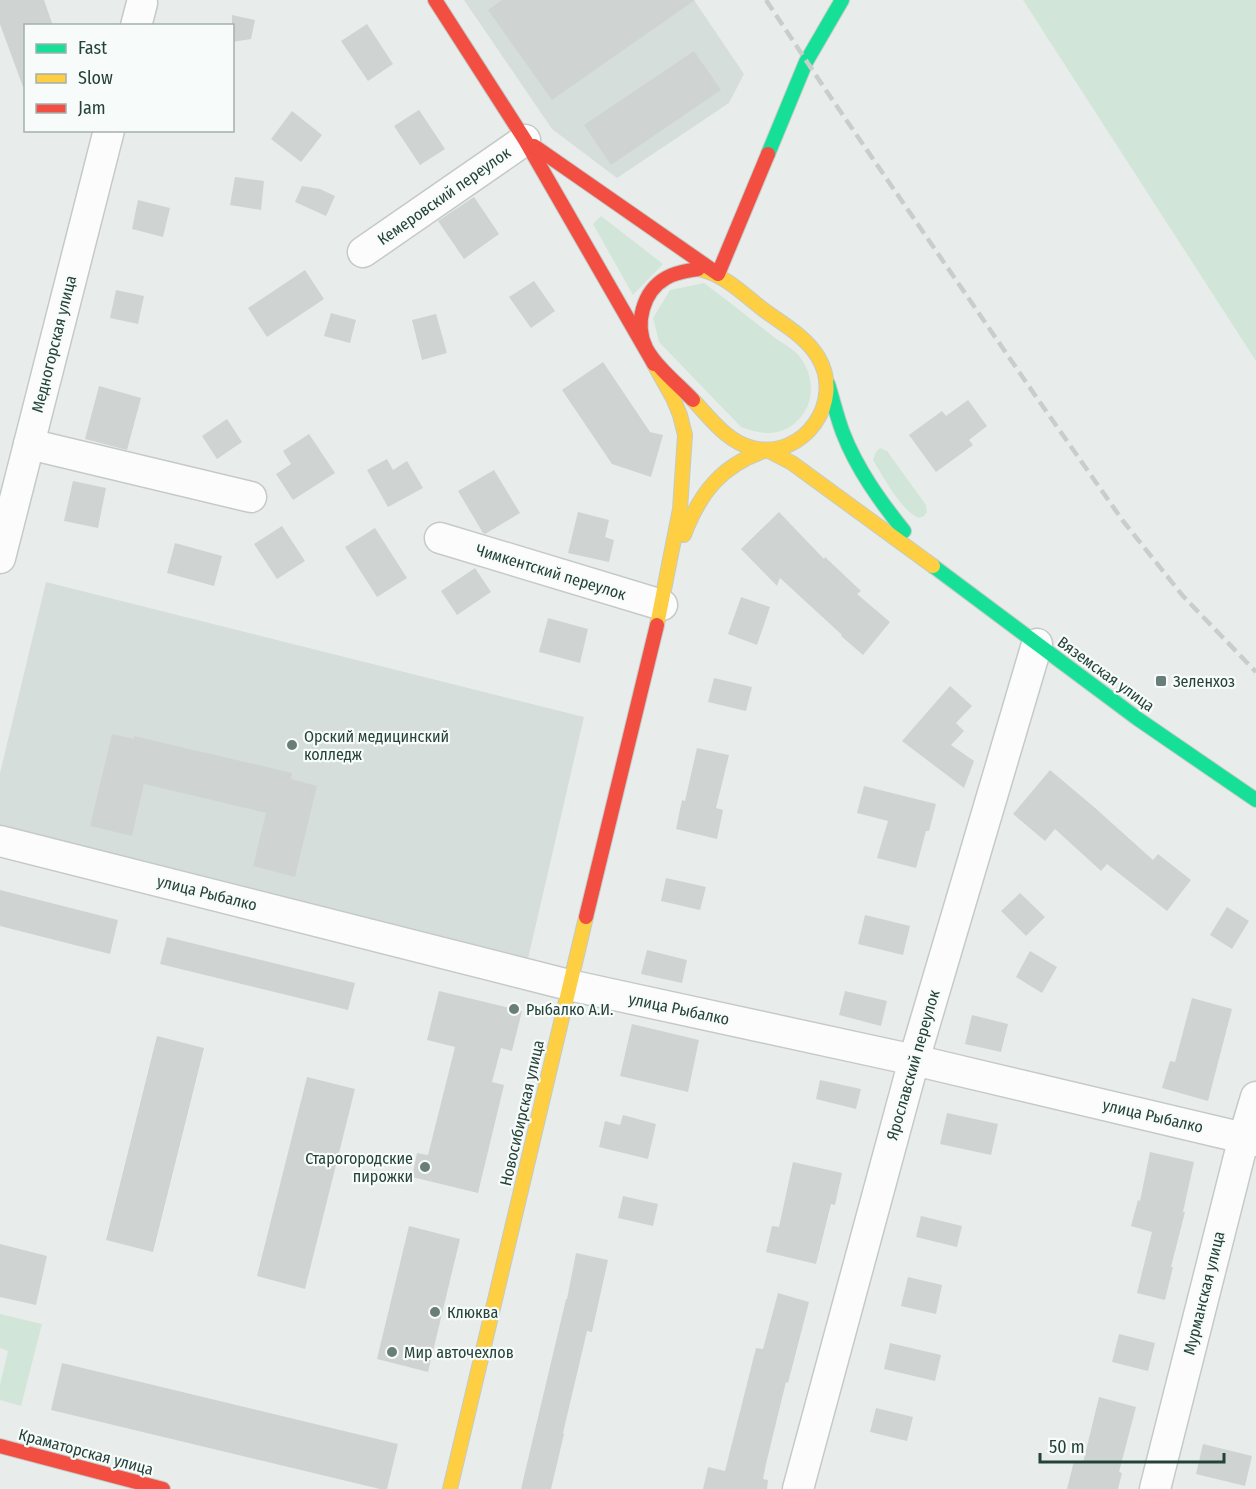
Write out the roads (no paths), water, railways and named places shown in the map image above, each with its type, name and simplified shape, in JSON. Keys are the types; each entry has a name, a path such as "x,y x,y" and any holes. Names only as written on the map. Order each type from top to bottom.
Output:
{"main road":[{"path":"435,0 525,140 647,351 680,415 685,442 683,483 662,605"},
{"path":"718,274 806,62 842,0"},
{"path":"525,140 718,274 807,343 820,359 839,422 868,483 883,506 940,571"},
{"path":"718,274 705,270 687,270 669,276 657,284 647,296 640,318 641,336 647,351 727,435 744,446 767,450 792,463 940,571"},
{"path":"662,605 687,526 701,500 718,478 748,456 782,448 806,436 818,421 826,403 828,386 826,378"},
{"name":"Вяземская улица","path":"940,571 1138,718 1256,800"},
{"name":"Новосибирская улица","path":"450,1489 569,985 662,605"},
{"name":"Краматорская улица","path":"0,1446 163,1489"}],"street":[{"name":"Медногорская улица","path":"0,558 108,132"},
{"name":"Кемеровский переулок","path":"363,252 525,140"},
{"path":"29,444 251,497"},
{"name":"Чимкентский переулок","path":"440,538 662,605"},
{"name":"Ярославский переулок","path":"798,1489 914,1060 1037,644"},
{"name":"улица Рыбалко","path":"0,841 569,985 914,1060 1250,1139"},
{"name":"Мурманская улица","path":"1158,1488 1250,1139 1256,1097"}],"railway":[{"path":"766,0 1123,521 1183,596 1256,672"}],"place":[{"name":"Зеленхоз","path":"1161,681"},
{"name":"Орский медицинский колледж","path":"292,745"},
{"name":"Рыбалко А.И.","path":"514,1009"},
{"name":"Старогородские пирожки","path":"425,1167"},
{"name":"Клюква","path":"435,1312"},
{"name":"Мир авточехлов","path":"392,1352"}]}
